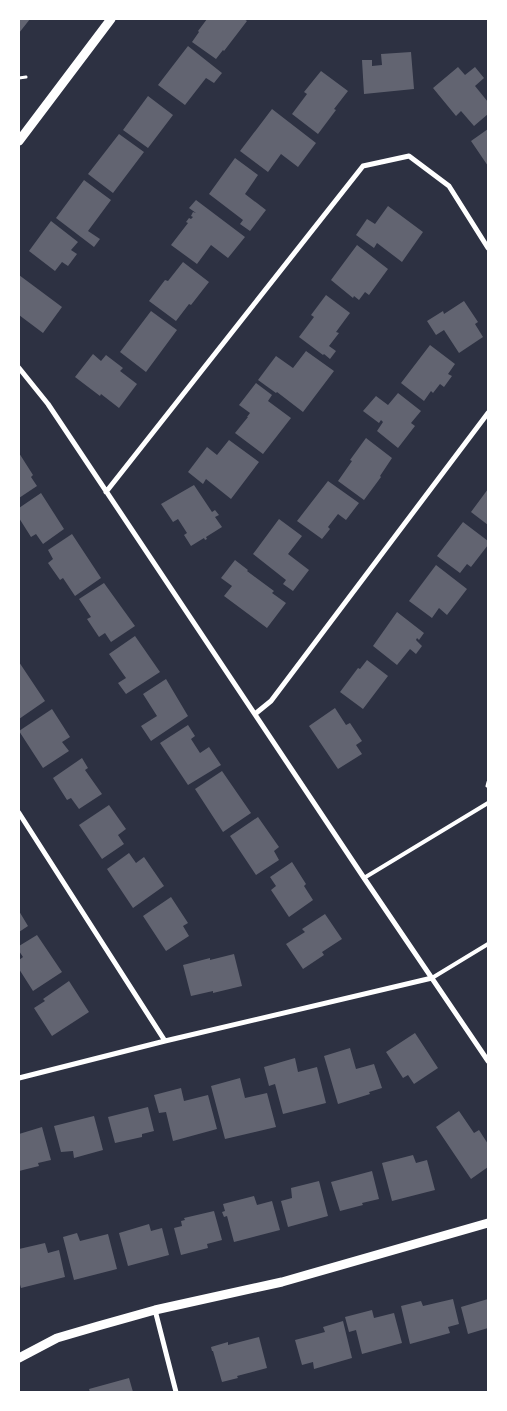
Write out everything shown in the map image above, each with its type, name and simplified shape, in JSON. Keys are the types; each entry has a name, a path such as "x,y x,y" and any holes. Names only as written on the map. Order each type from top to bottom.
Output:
{"street":[{"path":"19,141 111,19"},
{"path":"106,492 363,166 409,156 449,186 488,248"},
{"path":"19,368 48,404 488,1061"},
{"path":"255,714 271,701 488,413"},
{"path":"19,814 164,1041"},
{"path":"19,1078 164,1041 432,978"},
{"path":"19,1358 57,1338 155,1310 282,1282 488,1223"},
{"path":"155,1310 176,1392"}],"lane":[{"path":"364,878 488,804"},
{"path":"432,978 488,944"}],"path":[{"path":"19,78 26,77"}],"building":[{"path":"19,19 30,19 19,33"},
{"path":"207,19 244,19 247,21 216,59 192,42"},
{"path":"188,46 222,73 214,83 206,78 185,105 158,85"},
{"path":"411,52 414,89 364,94 362,60 372,60 372,66 382,65 381,54"},
{"path":"458,67 465,75 475,67 484,78 475,86 488,102 488,114 474,126 461,111 456,116 433,88"},
{"path":"321,71 348,91 318,134 292,114 307,94 304,92"},
{"path":"148,96 173,115 148,148 123,130"},
{"path":"272,109 316,143 298,167 281,154 268,172 240,151"},
{"path":"488,129 488,166 471,141"},
{"path":"119,134 144,152 113,193 88,174"},
{"path":"235,158 258,175 245,194 266,210 250,231 240,224 243,220 209,194"},
{"path":"84,180 111,200 88,231 100,239 94,247 56,218"},
{"path":"196,200 245,237 228,258 211,245 197,264 171,245 188,223 186,222 189,218 193,217 191,216 193,212 196,213 189,208"},
{"path":"388,206 423,232 402,262 377,243 374,248 356,235 367,219 375,224"},
{"path":"51,221 78,242 71,250 77,254 68,266 62,262 55,271 29,251"},
{"path":"357,245 388,269 369,295 365,292 359,300 354,296 353,298 331,280"},
{"path":"183,262 209,282 176,321 149,301 165,280 168,281"},
{"path":"19,275 62,307 43,333 19,315"},
{"path":"326,295 350,313 336,332 339,333 329,346 336,351 330,359 299,337 314,317 311,315"},
{"path":"464,301 478,322 475,324 483,337 459,353 444,330 436,335 427,321 443,311 444,314"},
{"path":"151,311 177,330 146,372 120,352"},
{"path":"430,345 455,364 448,374 452,376 444,387 440,384 433,393 431,391 424,401 401,383"},
{"path":"306,351 334,371 303,412 258,380 276,356 293,368"},
{"path":"93,354 101,361 106,355 123,368 120,371 137,384 119,408 75,377"},
{"path":"256,383 272,395 268,401 291,418 263,454 235,433 250,413 239,405"},
{"path":"398,393 421,411 411,423 415,426 398,448 377,431 383,422 381,420 379,423 363,411 376,396 388,405"},
{"path":"366,438 392,458 364,500 338,481"},
{"path":"229,440 259,462 231,499 206,479 203,484 188,472 207,447 217,455"},
{"path":"19,453 33,475 31,477 37,486 19,498"},
{"path":"328,481 359,503 346,520 338,514 322,539 297,521"},
{"path":"194,485 212,512 215,510 219,515 215,517 222,527 206,537 207,539 205,540 204,538 191,546 184,535 187,533 178,519 173,522 161,504"},
{"path":"488,489 488,525 471,512"},
{"path":"41,493 64,529 43,544 36,534 31,537 19,518 19,508"},
{"path":"279,519 302,536 288,554 309,570 293,591 283,584 286,580 253,554"},
{"path":"463,522 488,541 488,545 471,567 467,564 460,573 437,556"},
{"path":"72,534 101,578 75,596 63,578 60,580 48,563 53,559 48,550"},
{"path":"235,560 286,603 267,628 224,596 232,586 221,578"},
{"path":"436,565 467,589 447,615 439,608 432,618 409,601"},
{"path":"104,583 135,626 111,642 105,633 99,637 87,619 91,617 79,599"},
{"path":"397,612 424,633 419,640 417,638 416,640 422,646 416,654 410,649 397,665 373,646"},
{"path":"135,636 160,672 126,694 118,683 126,678 109,654"},
{"path":"367,660 388,676 363,709 340,692 358,668 360,669"},
{"path":"19,662 45,701 19,719"},
{"path":"166,679 188,716 151,741 141,726 157,716 143,694"},
{"path":"335,708 346,725 350,723 362,741 356,745 362,754 338,769 309,726"},
{"path":"52,709 70,737 62,742 69,751 43,768 19,731"},
{"path":"188,725 195,736 191,739 200,753 209,747 221,765 188,785 160,743"},
{"path":"82,758 88,768 85,770 102,794 79,809 71,798 67,800 53,778"},
{"path":"222,771 251,813 223,832 195,789"},
{"path":"109,805 126,829 118,835 124,844 102,859 79,825"},
{"path":"258,817 279,847 274,851 279,860 256,875 230,836"},
{"path":"129,853 136,863 144,857 164,886 133,908 107,869"},
{"path":"292,862 306,884 304,886 313,900 289,917 271,890 276,886 270,877"},
{"path":"171,897 188,923 183,926 189,936 166,951 143,916"},
{"path":"19,911 28,926 19,932"},
{"path":"325,914 342,939 322,952 324,955 303,969 286,944 305,932 302,929"},
{"path":"37,935 62,972 33,991 19,969 19,960 23,957 19,951 19,946"},
{"path":"234,954 242,986 191,996 183,965"},
{"path":"69,981 89,1012 52,1036 34,1008 45,1001 43,999"},
{"path":"415,1033 438,1068 414,1084 408,1075 403,1078 386,1052"},
{"path":"350,1048 356,1069 374,1064 382,1088 369,1092 370,1094 338,1104 324,1056"},
{"path":"295,1058 298,1072 317,1067 326,1103 283,1114 275,1084 269,1086 264,1067"},
{"path":"240,1078 245,1098 267,1093 276,1127 225,1139 211,1086"},
{"path":"181,1088 184,1101 208,1095 217,1129 173,1141 166,1112 159,1113 154,1095"},
{"path":"148,1107 154,1131 142,1134 142,1137 115,1143 108,1117"},
{"path":"459,1111 474,1133 479,1130 488,1144 488,1167 471,1179 436,1127"},
{"path":"94,1116 103,1150 74,1158 73,1151 61,1152 54,1126"},
{"path":"42,1127 51,1160 38,1163 39,1166 19,1171 19,1134"},
{"path":"413,1155 416,1163 427,1160 435,1190 392,1201 382,1163"},
{"path":"372,1171 379,1199 340,1211 331,1182"},
{"path":"319,1181 328,1216 288,1227 281,1201 292,1198 291,1188"},
{"path":"254,1196 257,1205 272,1201 280,1230 234,1242 227,1216 224,1217 222,1212 225,1211 223,1204"},
{"path":"214,1211 222,1240 207,1244 208,1248 181,1255 174,1228 182,1226 181,1221 185,1220 184,1218"},
{"path":"149,1224 151,1231 162,1228 169,1255 128,1266 119,1233"},
{"path":"77,1233 80,1241 108,1234 117,1269 74,1280 63,1237"},
{"path":"45,1243 48,1253 59,1250 65,1277 21,1288 19,1281 19,1249"},
{"path":"453,1299 459,1324 448,1327 450,1333 410,1344 401,1306 421,1301 423,1306"},
{"path":"488,1299 488,1328 468,1334 461,1307"},
{"path":"372,1310 374,1318 394,1313 402,1343 362,1354 356,1330 349,1332 345,1317"},
{"path":"343,1321 352,1358 314,1369 313,1362 302,1365 295,1340 325,1332 323,1327"},
{"path":"259,1337 267,1368 222,1382 211,1347 228,1342 228,1345"},
{"path":"129,1378 133,1392 90,1392 89,1389"}]}
